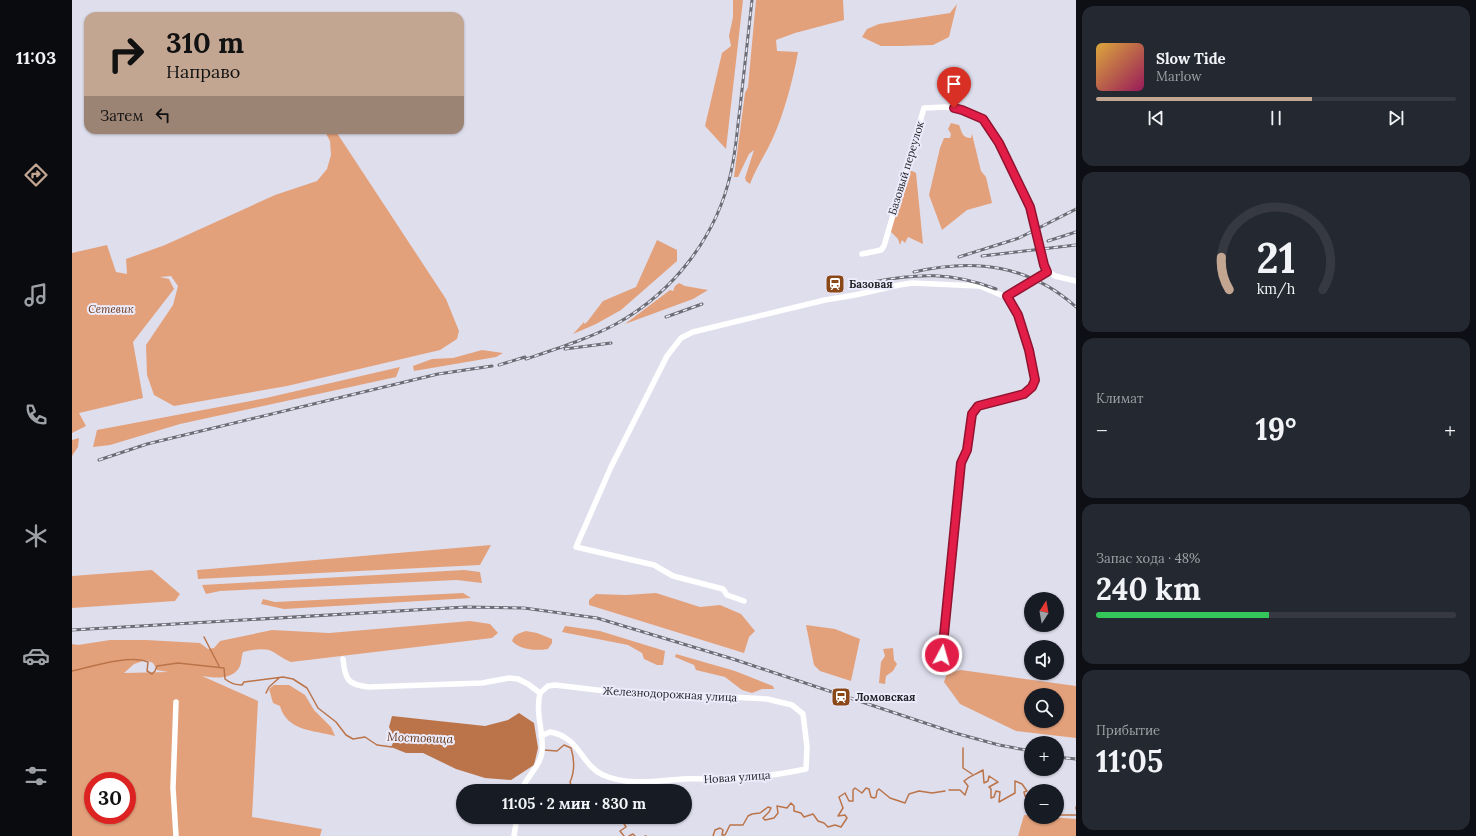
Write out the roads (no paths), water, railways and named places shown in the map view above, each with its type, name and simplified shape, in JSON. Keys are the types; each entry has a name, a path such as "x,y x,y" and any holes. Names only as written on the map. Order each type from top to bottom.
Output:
{"street":[{"name":"Базовый переулок","path":"862,254 881,250 884,246 924,108 946,107 962,110 983,119 999,143 1030,207 1047,272"},
{"path":"744,601 727,595 723,589 673,576 654,565 576,547 610,467 667,356 678,342 686,335 825,300 912,283 979,286 989,289 1002,296 1007,296 1047,272 1060,278 1076,281"},
{"path":"942,663 948,583 961,463 967,450 972,414 978,406 1024,394 1032,387 1035,380 1029,350 1020,322 1007,296"},
{"path":"343,659 344,671 349,680 356,685 369,687 482,684 509,678 518,679 528,684 540,693 537,705 542,753 539,763 525,784"},
{"name":"Железнодорожная улица","path":"540,693 548,686 767,699 792,705 803,714 807,747 806,769"},
{"path":"176,702 173,788 176,836"},
{"name":"Новая улица","path":"541,736 550,732 557,733 576,744 591,766 603,774 616,778 656,783 682,780 732,779 806,769"},
{"path":"514,836 516,824"}],"water":[{"path":"519,713 534,723 538,748 534,765 511,780 485,778 456,769 423,753 406,753 391,747 395,739 389,727 392,716 485,726 508,720"}],"waterway":[{"path":"204,637 219,666"},
{"name":"Мостовица","path":"72,671 110,662 131,659 148,662 147,671 152,674 157,666 178,663 224,668 225,679 237,685 242,685 244,682 283,677 293,679 307,688 318,708 336,722 346,735 353,739 365,737 377,745 392,747"},
{"path":"266,693 269,687 279,678"},
{"name":"Мостовица","path":"544,750 557,751 564,745 571,748 574,766 571,784"},
{"path":"963,748 963,768 972,774"},
{"name":"Мостовица","path":"949,790 960,790 965,795 968,786 964,781 983,770 984,783 988,781 989,776 998,782 989,787 991,789 991,798 994,797 996,791 1000,792 999,802 1015,793 1015,781 1022,784 1024,787"},
{"name":"Мостовица","path":"713,836 715,830 720,828 723,830 722,835 725,835 730,825 743,825 748,816 760,813 768,807 771,808 763,818 765,820 774,818 778,813 777,806 787,808 791,803 794,806 794,811 801,813 804,817 813,814 818,821 824,823 828,827 835,825 841,827 847,818 845,815 838,816 843,808 839,797 845,793 849,801 853,801 853,790 855,788 862,793 866,788 869,789 871,797 874,798 876,797 879,789 890,798 905,803 909,794 919,791 932,793 945,791"},
{"name":"Мостовица","path":"1064,815 1076,815"},
{"name":"Мостовица","path":"624,824 626,827 620,831 624,836"},
{"name":"Мостовица","path":"629,836 633,834 635,836"}],"railway":[{"path":"526,359 594,334 616,324 637,311 674,279 704,240 724,196 733,164 752,0"},
{"path":"959,257 1019,238 1076,209"},
{"path":"1048,241 1076,232"},
{"path":"982,256 1076,245"},
{"path":"914,272 958,266 1000,268 1039,282 1058,293 1076,307"},
{"path":"873,282 905,277 935,276 965,279 996,289"},
{"path":"666,317 702,304"},
{"path":"565,349 611,343"},
{"path":"499,365 525,357"},
{"path":"99,460 147,444 438,374 492,366"},
{"path":"72,630 466,607 524,608 597,618 733,659 955,733 999,745 1024,750"},
{"path":"1064,758 1076,759"}],"place":[{"name":"Базовая","path":"835,284"},
{"name":"Ломовская","path":"841,697"}],"park label":[{"name":"Сетевик","path":"111,309"}]}
